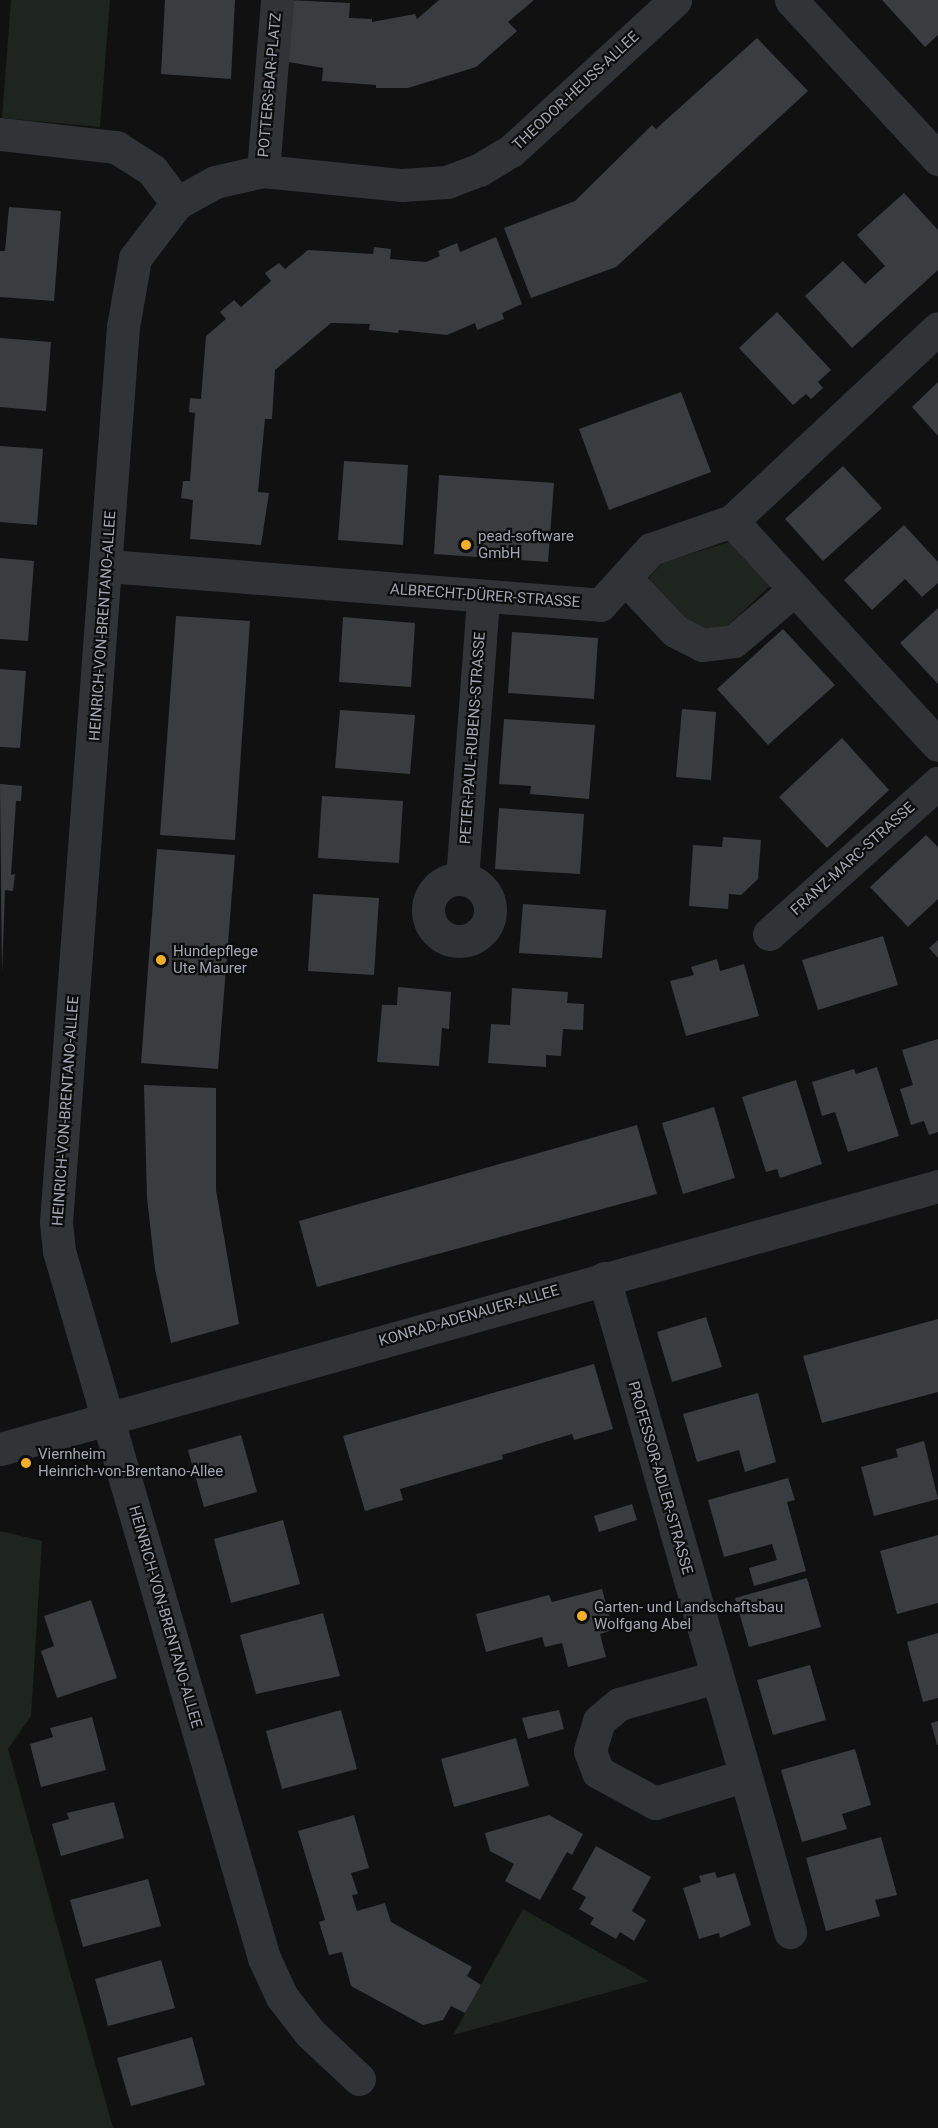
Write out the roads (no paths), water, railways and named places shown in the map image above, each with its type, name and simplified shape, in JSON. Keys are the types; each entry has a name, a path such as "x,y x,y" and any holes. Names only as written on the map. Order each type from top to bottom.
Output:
{"street":[{"name":"POTTERS-BAR-PLATZ","path":"263,171 277,0"},
{"name":"THEODOR-HEUSS-ALLEE","path":"177,203 215,182 263,171 402,185 447,182 479,170 511,151 675,0"},
{"path":"791,0 938,159"},
{"path":"0,134 116,147 152,170 177,203"},
{"name":"HEINRICH-VON-BRENTANO-ALLEE","path":"177,203 135,258 123,327 108,566 56,1222 66,1283 264,1958 282,1997 310,2032 359,2079"},
{"name":"ALBRECHT-DÜRER-STRASSE","path":"108,566 600,605 651,549 732,520 938,328"},
{"path":"732,520 938,746"},
{"path":"626,579 675,631 702,645 734,641 794,590"},
{"name":"PETER-PAUL-RUBENS-STRASSE","path":"462,879 483,597"},
{"name":"FRANZ-MARC-STRASSE","path":"769,934 938,783"},
{"name":"KONRAD-ADENAUER-ALLEE","path":"0,1449 107,1417 938,1186"},
{"name":"PROFESSOR-ADLER-STRASSE","path":"604,1278 743,1776 790,1932"},
{"path":"716,1677 619,1704 599,1720 590,1750 598,1772 655,1803 743,1776"}],"place":[{"name":"pead-software GmbH","path":"466,545"},
{"name":"Hundepflege Ute Maurer","path":"161,960"},
{"name":"Viernheim Heinrich-von-Brentano-Allee","path":"26,1463"},
{"name":"Garten- und Landschaftsbau Wolfgang Abel","path":"582,1616"}]}
